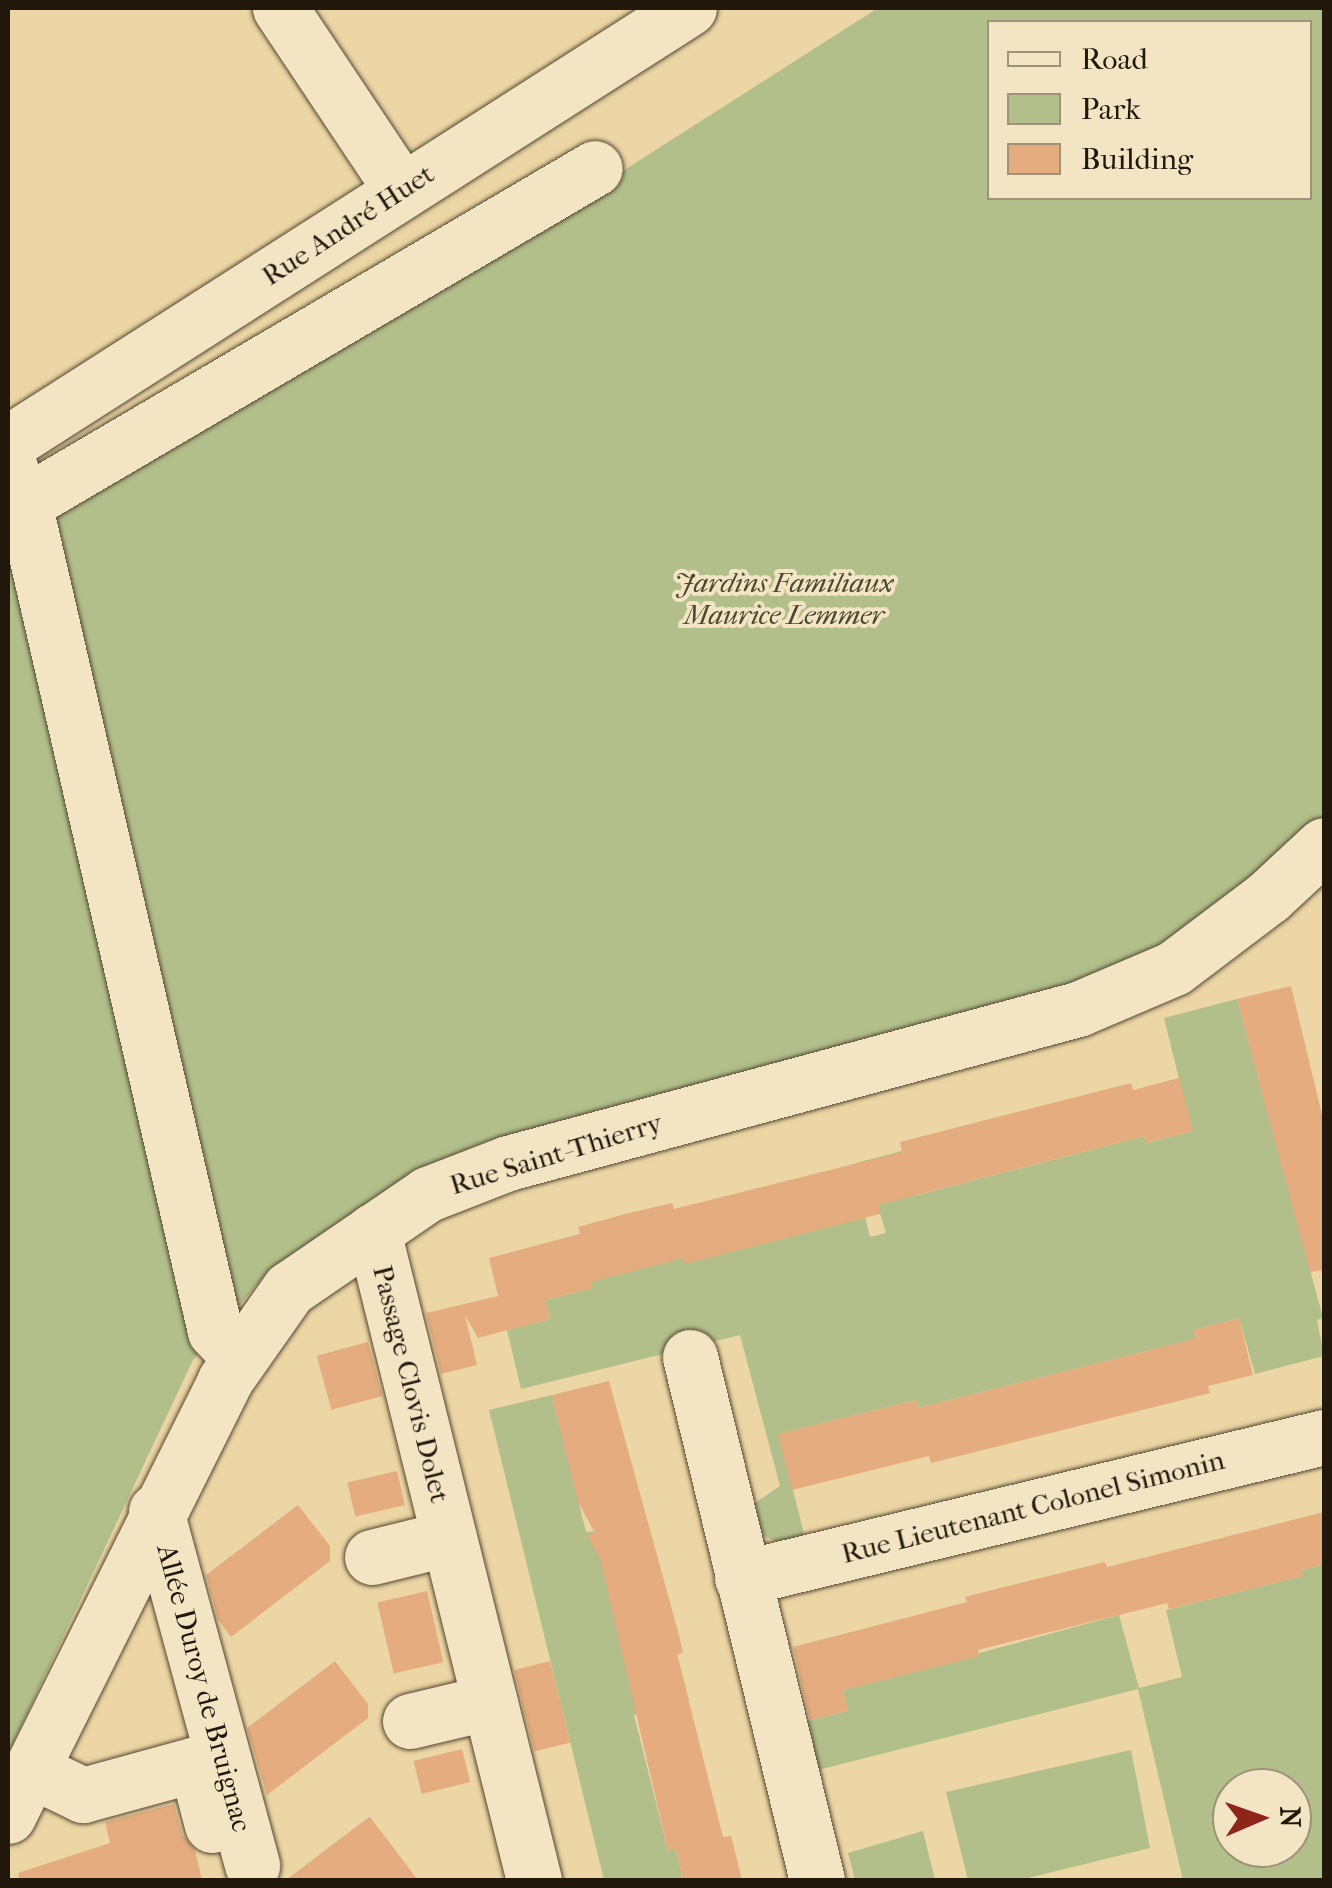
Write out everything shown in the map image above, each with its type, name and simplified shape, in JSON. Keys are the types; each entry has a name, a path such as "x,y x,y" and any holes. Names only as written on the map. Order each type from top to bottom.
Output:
{"street":[{"path":"280,8 402,191"},
{"name":"Rue André Huet","path":"8,443 689,8"},
{"path":"239,1357 215,1331 16,483 599,176 552,95"},
{"name":"Rue Saint-Thierry","path":"19,1793 156,1511 239,1357 289,1289 428,1194 508,1163 1078,1010 1174,968 1268,897 1324,845"},
{"name":"Passage Clovis Dolet","path":"373,1231 534,1880"},
{"path":"690,1357 817,1880"},
{"name":"Rue Lieutenant Colonel Simonin","path":"742,1578 1324,1437"},
{"name":"Allée Duroy de Bruignac","path":"156,1511 239,1873"},
{"name":"Passage Clovis Dolet","path":"372,1556 449,1538"},
{"path":"410,1722 490,1702"},
{"path":"19,1793 83,1795 196,1764 239,1873"}],"green space":[{"name":"Jardins Familiaux Maurice Lemmer","path":"878,8 1324,8 1324,821 1138,965 403,1186 265,1275 193,1360 8,1754 8,533 604,183"},
{"path":"1237,999 1323,1318 1317,1320 1324,1356 1255,1374 1239,1318 1194,1330 1196,1339 918,1408 916,1400 779,1434 804,1534 787,1546 757,1533 746,1509 780,1486 740,1335 521,1389 507,1330 550,1319 545,1300 592,1288 591,1281 865,1216 870,1237 886,1233 880,1213 869,1215 856,1163 902,1151 914,1196 1144,1136 1147,1143 1192,1131 1164,1018"},
{"path":"552,1395 586,1532 594,1531 627,1666 677,1654 689,1701 634,1715 668,1851 676,1849 683,1880 604,1880 489,1410"},
{"path":"1324,1564 1324,1880 1183,1880 1138,1689 814,1771 802,1722 848,1711 843,1690 1119,1615 1139,1688 1182,1677 1166,1610 1302,1576 1302,1570"},
{"path":"1131,1750 1150,1848 1020,1880 968,1880 946,1792"},
{"path":"923,1831 935,1880 855,1880 848,1853"}],"building":[{"path":"1291,986 1324,1123 1324,1270 1310,1272 1237,999"},
{"path":"1179,1078 1193,1131 1146,1143 1144,1136 878,1205 880,1214 685,1264 683,1258 591,1282 593,1288 545,1300 550,1319 478,1338 465,1315 477,1365 441,1374 426,1313 498,1296 489,1258 580,1234 578,1227 625,1214 672,1203 674,1209 902,1152 900,1142 1131,1083 1133,1090"},
{"path":"1239,1318 1253,1375 1208,1386 1210,1393 931,1463 929,1456 792,1490 778,1434 916,1400 918,1408 1151,1350 1196,1338 1194,1330"},
{"path":"368,1342 382,1396 331,1410 317,1356"},
{"path":"609,1381 679,1635 683,1653 677,1654 723,1837 731,1836 742,1880 683,1880 676,1849 668,1851 600,1558 587,1535 595,1533 578,1502 552,1395"},
{"path":"397,1471 405,1505 355,1517 347,1482"},
{"path":"298,1505 330,1546 330,1561 231,1637 218,1620 206,1575"},
{"path":"1324,1512 1324,1564 1302,1570 1303,1576 1169,1609 1167,1603 978,1650 980,1656 843,1690 848,1711 810,1720 793,1647 967,1602 965,1597 992,1590 1105,1562 1107,1567"},
{"path":"427,1591 443,1662 394,1674 377,1602"},
{"path":"335,1661 368,1704 368,1718 267,1795 247,1728"},
{"path":"550,1661 570,1743 534,1751 514,1670"},
{"path":"462,1749 470,1782 422,1794 413,1761"},
{"path":"174,1804 182,1834 195,1850 202,1880 19,1880 18,1873 110,1843 105,1822"},
{"path":"370,1817 418,1880 286,1880 365,1820"}]}
